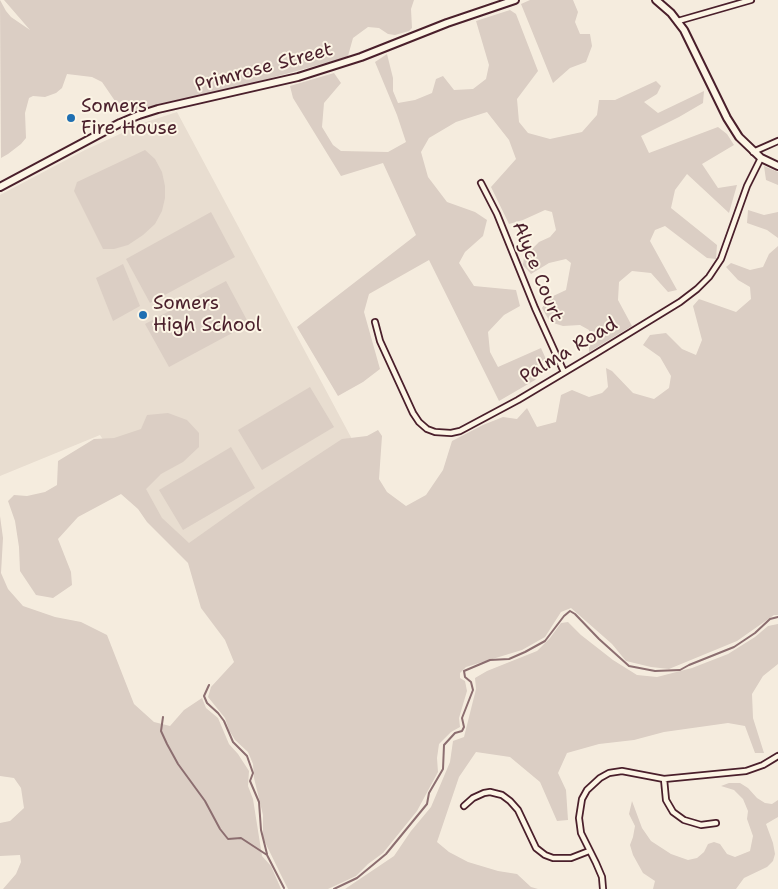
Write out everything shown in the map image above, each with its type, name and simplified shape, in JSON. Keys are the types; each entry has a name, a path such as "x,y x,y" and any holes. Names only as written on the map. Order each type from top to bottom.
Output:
{"main road":[{"name":"Primrose Street","path":"0,188 120,123 139,115 298,77 361,57 447,23 515,0"},
{"path":"656,0 678,21 693,46 733,128 753,152 778,166"}],"street":[{"path":"678,21 751,0"},
{"path":"753,152 778,141"},
{"name":"Palma Road","path":"376,322 380,341 413,413 419,422 427,429 435,432 451,433 460,430 564,372 680,302 697,289 709,277 721,259 747,186 761,158"},
{"name":"Alyce Court","path":"481,183 497,214 525,285 564,372"},
{"path":"603,889 602,877 581,833 579,812 582,798 600,778 622,771 664,779 746,771 763,765 778,756"},
{"path":"664,779 666,800 673,812 684,820 701,825 716,824"},
{"path":"464,806 473,798 484,793 490,792 502,795 518,810 536,848 545,854 553,858 571,858 590,852"}],"shaded area":[{"path":"0,0 11,17 30,30 4,0 414,0 411,9 412,28 409,31 395,35 388,34 379,28 368,27 353,38 348,56 344,58 238,87 130,112 115,101 102,82 92,77 67,74 62,88 56,93 45,97 33,96 29,98 25,113 26,138 21,144 1,158"},
{"path":"530,0 573,0 578,12 575,22 580,34 590,34 592,46 586,62 570,68 553,83 521,4"},
{"path":"510,10 516,14 538,71 517,99 519,122 528,133 550,139 582,132 597,115 599,100 615,100 656,81 661,86 657,94 644,102 658,113 704,91 703,103 641,136 649,153 718,127 727,134 734,145 702,164 718,188 737,185 729,213 687,174 675,190 671,208 717,245 716,259 707,258 665,226 655,230 650,241 677,290 668,292 651,273 632,271 619,282 618,300 632,326 589,352 589,330 580,325 563,326 550,322 542,308 549,298 566,290 571,263 566,259 549,263 531,274 523,265 524,257 539,242 550,237 556,230 552,212 545,210 509,224 491,187 516,159 509,140 487,112 456,122 429,138 421,152 428,177 447,202 475,212 487,220 483,236 465,252 459,263 474,286 516,290 520,306 504,315 488,332 490,352 498,367 541,348 549,366 535,380 499,401 429,260 369,294 364,312 380,369 363,382 338,396 297,327 416,235 383,163 341,176 293,98 290,86 334,73 341,83 324,103 322,127 333,145 341,151 388,152 406,142 375,62 387,54 393,78 393,91 398,103 415,100 432,93 436,79 443,76 454,90 473,89 486,79 489,65 476,21"},
{"name":"Somers High School","path":"177,112 353,441 178,553 100,435 0,476 0,195 85,150 146,122"},
{"path":"145,150 155,159 162,172 165,198 162,211 155,224 128,245 114,249 103,249 74,191 77,182"},
{"path":"764,166 778,172 778,185 766,180"},
{"path":"748,210 764,215 778,212 778,238 767,230 747,223"},
{"path":"211,212 235,257 150,303 126,259"},
{"path":"778,246 778,615 774,615 737,641 669,669 626,661 612,644 571,608 561,612 545,637 522,650 466,667 460,673 460,678 465,681 467,691 459,718 460,727 451,732 439,744 438,772 417,811 383,853 356,876 328,889 288,889 263,838 263,815 254,778 253,764 248,752 235,740 225,718 208,697 211,687 234,662 225,640 201,608 188,563 147,522 138,509 121,494 78,517 58,539 71,572 72,585 53,598 36,595 20,571 15,521 8,501 14,495 27,496 45,492 57,485 58,461 94,439 114,438 141,429 147,415 168,413 187,420 199,433 199,447 183,462 161,474 146,489 162,518 189,543 258,494 342,439 367,436 378,430 382,436 379,479 387,492 406,506 426,495 443,470 452,441 503,417 517,419 527,408 537,427 556,422 561,395 572,390 589,397 602,393 608,387 606,368 612,371 633,393 654,399 669,388 671,376 660,357 643,345 650,335 666,333 682,349 696,355 702,340 693,306 699,299 736,312 751,299 750,287 738,280 726,267 731,263 750,270 763,267 769,254"},
{"path":"123,264 140,306 113,321 96,278"},
{"path":"226,281 249,324 169,367 145,324"},
{"path":"310,387 334,427 262,470 238,430"},
{"path":"231,447 255,488 183,530 159,490"},
{"path":"0,516 3,538 1,573 8,589 23,606 55,617 81,622 107,635 134,704 154,722 170,726 184,710 202,698 206,708 218,718 229,744 249,771 248,786 253,799 262,856 271,866 281,889 3,889 16,874 21,862 20,855 0,856 0,823 10,821 24,808 21,788 14,778 0,776"},
{"path":"568,622 581,635 613,660 637,675 657,677 692,668 728,654 755,637 768,626 778,624 778,664 763,676 752,694 753,718 764,753 755,753 745,726 728,723 664,732 634,740 599,744 567,753 558,773 566,790 568,820 557,821 540,782 510,757 476,752 459,777 437,842 449,852 468,862 498,871 517,874 531,887 538,889 345,889 394,856 431,807 450,762 453,741 464,737 476,689 475,678 487,671 537,651 561,623"},
{"path":"729,783 740,783 765,803 772,804 778,800 778,817 766,824 773,843 775,854 773,861 767,867 744,878 736,889 653,889 655,881 643,873 630,845 635,826 629,814 632,801 642,828 651,841 671,854 688,860 697,858 704,852 708,844 714,842 720,844 727,854 735,857 750,851 753,836 747,819 748,811 743,799 734,790 721,786"}],"waterway":[{"path":"334,889 357,878 386,854 427,804 429,793 443,769 444,745 455,733 462,731 464,727 462,718 473,690 471,682 465,677 464,671 490,660 509,659 545,641 570,611 629,666 655,671 680,670 734,647 755,633 770,619 778,617"},
{"path":"209,685 204,696 207,703 224,721 233,742 247,756 253,773 250,781 259,802 261,830 267,854"},
{"path":"163,717 161,731 167,744 178,764 205,801 220,829 228,839 241,838 267,855 284,888"}],"place":[{"name":"Somers Fire House","path":"71,118"},
{"name":"Somers High School","path":"143,315"}]}
